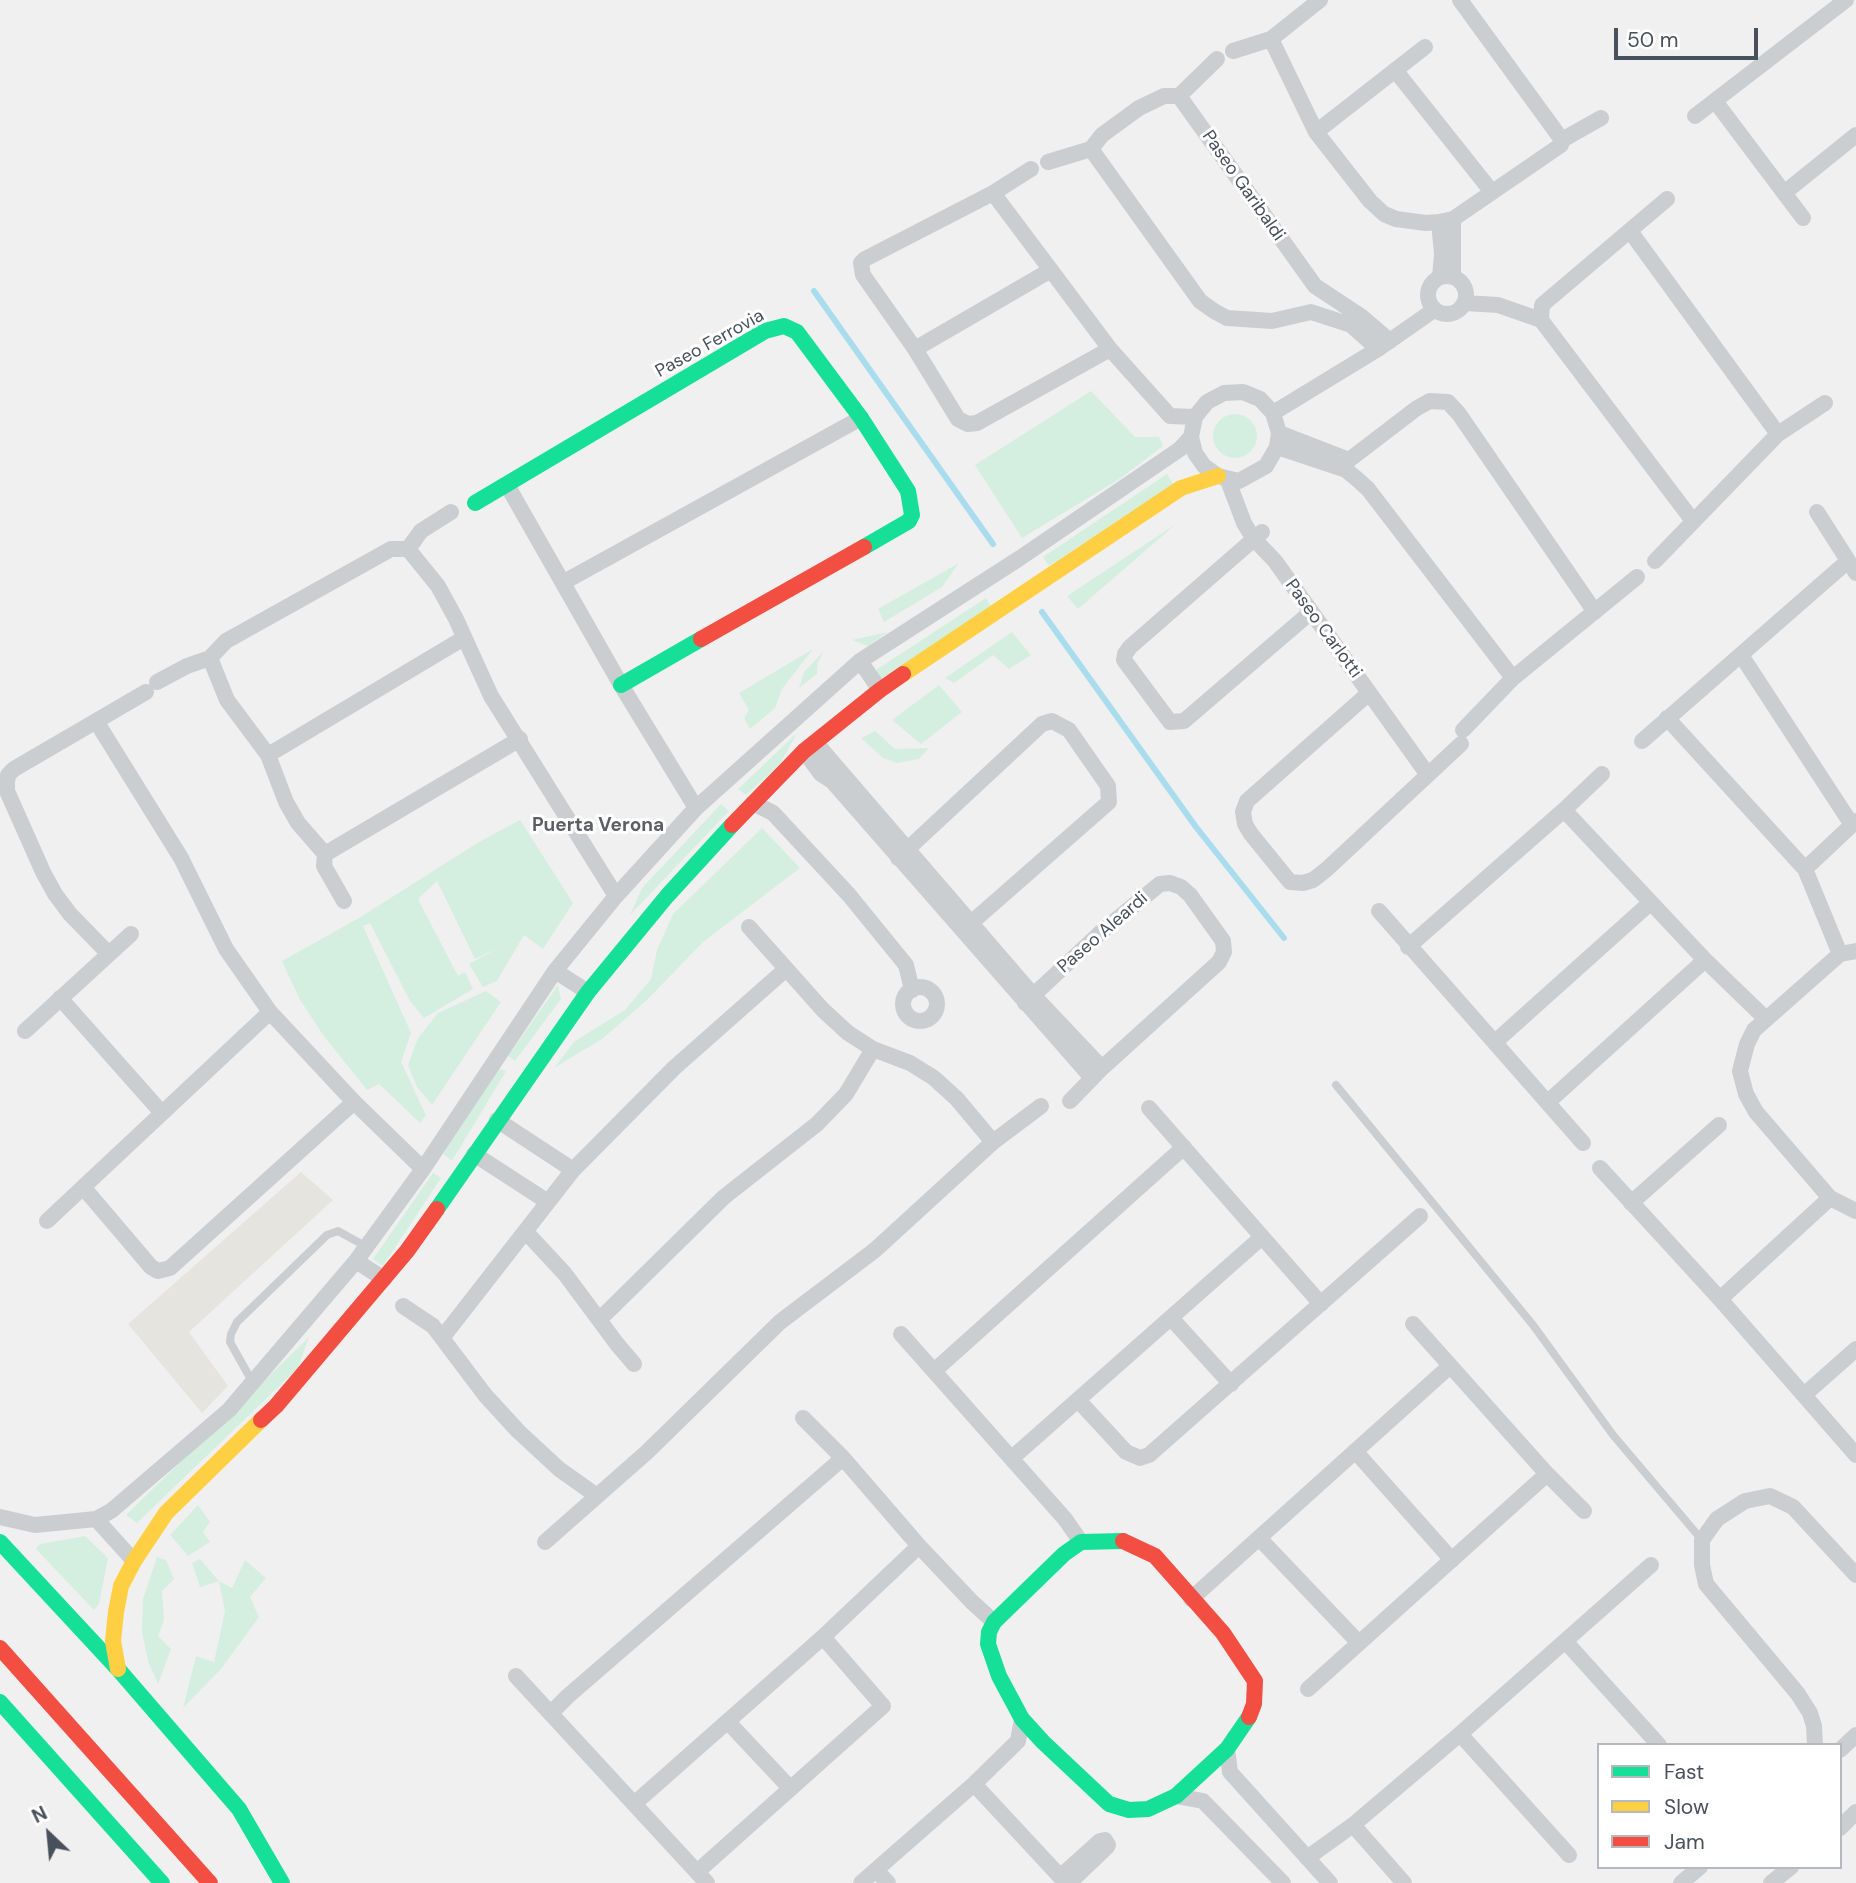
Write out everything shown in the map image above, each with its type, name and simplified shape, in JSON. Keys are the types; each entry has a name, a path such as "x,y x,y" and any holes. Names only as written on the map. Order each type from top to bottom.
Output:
{"main road":[{"name":"Paseo Ferrovia","path":"507,485 765,331 784,326 797,332 861,418 908,491 912,514 909,521 621,684"},
{"path":"118,1669 113,1640 121,1586 166,1513 276,1406 384,1279 407,1251 588,992 667,896 753,803 810,747 880,690 1181,488 1228,478"},
{"path":"475,503 507,485"},
{"path":"1123,1541 1155,1556 1191,1599 1223,1633 1255,1681 1254,1704 1247,1723 1227,1749 1177,1796 1149,1809 1129,1810 1109,1804 1043,1742 1022,1718 992,1661 988,1644 989,1632 994,1622 1064,1554 1081,1542 1123,1541"},
{"path":"0,1542 118,1669 239,1809 282,1883"},
{"path":"0,1648 210,1883"},
{"path":"0,1702 162,1883"}],"street":[{"path":"1233,51 1271,39 1320,0"},
{"path":"1460,0 1562,140"},
{"path":"1695,116 1846,0"},
{"path":"1271,39 1316,132 1370,201 1384,214 1411,222 1446,220 1492,192 1560,145 1562,140 1601,118"},
{"path":"1316,132 1424,47"},
{"path":"1048,162 1091,149 1102,135 1139,108 1164,96 1179,96 1217,59"},
{"path":"1395,69 1492,192"},
{"name":"Paseo Garibaldi","path":"1179,96 1315,286 1362,317 1384,345"},
{"path":"1715,101 1803,218"},
{"path":"1784,193 1856,135"},
{"path":"1091,149 1200,300 1214,311 1227,318 1272,321 1311,312 1351,324 1384,345"},
{"path":"1031,169 993,193 864,259 861,264 863,275 915,349 958,419 973,425 1110,349"},
{"path":"993,193 1110,349 1170,416 1195,417"},
{"path":"1541,320 1542,305 1667,199"},
{"path":"1446,220 1447,277"},
{"path":"1630,231 1778,434"},
{"path":"915,349 1051,270"},
{"path":"1447,277 1459,280 1466,290 1465,303 1452,314 1440,313 1430,305 1430,286 1447,277"},
{"path":"1311,312 1315,286"},
{"path":"1465,303 1498,305 1541,320 1693,521"},
{"path":"1273,413 1384,345 1434,310"},
{"path":"1242,392 1260,399 1273,413 1278,440 1266,466 1255,474 1228,478 1204,466 1199,460 1191,437 1195,417 1207,402 1224,393 1242,392"},
{"path":"1347,465 1417,408 1430,401 1448,402 1459,414 1595,612"},
{"path":"1655,561 1778,434 1825,403"},
{"path":"564,582 861,418"},
{"path":"0,1517 35,1525 96,1519 111,1511 229,1410 367,1247 424,1169 555,971 616,896 696,808 860,661 1020,558 1180,449 1191,437"},
{"path":"1278,440 1347,465 1513,678"},
{"path":"1228,478 1244,523 1258,535 1130,647 1124,660 1170,722 1184,721 1311,612"},
{"path":"507,485 621,684 696,808"},
{"path":"408,550 421,531 451,512"},
{"path":"1642,741 1741,655 1852,567 1817,512"},
{"name":"Paseo Carlotti","path":"1258,535 1428,775"},
{"path":"107,953 55,894 7,791 8,775 187,666 210,658 226,641 391,550 408,550"},
{"path":"408,550 438,586 491,696 616,896"},
{"path":"1369,693 1247,801 1243,812 1245,824 1290,882 1303,883 1313,880 1428,775 1513,678 1637,577"},
{"path":"268,755 464,638"},
{"path":"1741,655 1854,823 1805,869"},
{"path":"210,658 227,700 268,755 293,814 325,854 324,866 344,901"},
{"path":"860,661 880,690"},
{"path":"1667,718 1805,869 1848,953 1765,1018 1754,1030 1747,1044 1740,1071 1746,1094 1756,1112 1830,1198 1856,1211"},
{"path":"96,721 181,858 226,949 270,1012 354,1102 424,1169"},
{"path":"902,854 1042,724 1052,721 1069,730 1108,786 1109,802 968,927"},
{"path":"325,854 520,739"},
{"path":"810,747 821,774 832,781 902,854 1097,1073"},
{"path":"1408,947 1602,775"},
{"path":"753,803 773,813 849,895 906,965 912,990"},
{"path":"1564,810 1705,960 1765,1018"},
{"name":"Paseo Aleardi","path":"1029,999 1100,933 1160,884 1170,883 1181,887 1190,895 1223,941 1222,957 1070,1101"},
{"path":"1495,1042 1650,903"},
{"path":"1379,911 1583,1143"},
{"path":"749,927 786,970 848,1033 873,1049 910,1063 934,1077 957,1099 993,1142"},
{"path":"24,1031 131,934"},
{"path":"1548,1102 1705,960"},
{"path":"442,1338 573,1170 665,1077 786,970"},
{"path":"555,971 588,992"},
{"path":"60,998 163,1113"},
{"path":"47,1221 270,1012"},
{"path":"600,1319 716,1204 817,1124 846,1094 873,1049"},
{"path":"83,1187 151,1267 158,1271 170,1268 354,1102"},
{"path":"545,1542 690,1411 780,1322 875,1250 993,1142 1041,1106"},
{"path":"1149,1108 1321,1304"},
{"path":"497,1120 573,1170"},
{"path":"1631,1203 1719,1125"},
{"path":"934,1371 1184,1147"},
{"path":"474,1154 548,1202"},
{"path":"1600,1168 1720,1299 1856,1455"},
{"path":"1720,1299 1830,1198"},
{"path":"1078,1400 1126,1452 1140,1458 1158,1448 1420,1216"},
{"path":"526,1232 565,1274 635,1364"},
{"path":"1012,1458 1262,1237"},
{"path":"356,1261 384,1279"},
{"path":"403,1306 433,1326 485,1395 517,1431 559,1469 597,1496"},
{"path":"1171,1318 1231,1384"},
{"path":"1413,1324 1547,1474 1584,1511"},
{"path":"901,1334 1065,1518 1081,1542"},
{"path":"1804,1395 1856,1349"},
{"path":"1191,1599 1450,1366"},
{"path":"803,1418 919,1546 994,1622"},
{"path":"1355,1451 1452,1560"},
{"path":"551,1713 842,1458"},
{"path":"1308,1689 1547,1474"},
{"path":"1815,1743 1810,1713 1798,1695 1706,1584 1702,1565 1702,1540 1717,1519 1745,1501 1770,1496 1793,1507 1856,1575"},
{"path":"96,1519 134,1561"},
{"path":"1259,1538 1359,1643"},
{"path":"635,1804 823,1637 919,1546"},
{"path":"1307,1858 1353,1825 1460,1734 1651,1565"},
{"path":"516,1676 702,1877 790,1788 883,1706 823,1637"},
{"path":"1564,1641 1658,1743"},
{"path":"976,1787 1017,1741 1022,1718"},
{"path":"728,1722 790,1788"},
{"path":"1460,1734 1569,1855"},
{"path":"1842,1748 1856,1735"},
{"path":"861,1883 1021,1749 1043,1742"},
{"path":"1227,1749 1230,1772 1331,1883"},
{"path":"976,1787 1065,1881"},
{"path":"1177,1796 1203,1801 1274,1880"},
{"path":"1842,1829 1856,1812"},
{"path":"1353,1825 1404,1883"},
{"path":"1681,1883 1698,1869"},
{"path":"1771,1883 1788,1869"},
{"path":"876,1870 888,1883"}],"lane":[{"path":"1336,1085 1532,1325 1612,1435 1702,1540"},
{"path":"253,1383 230,1342 237,1322 327,1235 338,1231 367,1247"}],"shaded area":[{"path":"301,1172 333,1200 189,1332 228,1386 202,1413 128,1324"}],"green space":[{"path":"1091,391 1135,437 1159,437 1163,446 1121,478 1022,538 975,465"},
{"path":"1235,414 1250,421 1257,436 1250,451 1235,458 1220,451 1213,436 1220,421"},
{"path":"1167,474 1173,484 1049,566 1043,557"},
{"path":"1176,524 1078,609 1067,596"},
{"path":"959,563 942,587 884,622 878,609"},
{"path":"986,598 991,606 877,682 876,670"},
{"path":"888,632 868,646 852,640"},
{"path":"1012,632 1031,655 1009,669 993,655 954,683 945,678"},
{"path":"813,649 782,689 775,708 750,729 744,718 749,710 739,693"},
{"path":"824,651 818,662 817,674 799,688 804,672"},
{"path":"939,685 962,712 921,744 892,720"},
{"path":"875,731 895,749 929,748 919,759 897,763 883,758 861,738"},
{"path":"797,733 780,764 746,795 738,789"},
{"path":"721,804 729,811 630,915 642,888"},
{"path":"520,820 573,903 543,949 524,935 497,981 483,987 469,964 498,948 475,959 437,881 418,899 458,976 465,972 473,989 424,1018 410,1001 370,923 363,926 411,1033 401,1062 426,1115 420,1123 379,1084 367,1090 323,1035 299,998 282,961 359,918 479,842"},
{"path":"762,828 800,868 703,942 647,1000 602,1039 554,1068 575,1041 625,1010 651,979 657,950 673,914"},
{"path":"558,985 561,999 515,1061 508,1056"},
{"path":"486,991 501,1002 432,1105 417,1087 408,1065 418,1038 438,1013"},
{"path":"498,1069 506,1071 452,1161 443,1154"},
{"path":"433,1173 441,1178 383,1266 373,1259"},
{"path":"309,1337 298,1368 137,1523 126,1515"},
{"path":"198,1505 210,1522 203,1532 210,1542 188,1556 170,1535"},
{"path":"85,1536 108,1558 99,1604 94,1610 36,1549 40,1544"},
{"path":"157,1557 166,1560 174,1579 162,1591 164,1620 158,1636 171,1649 158,1684 148,1661 142,1632 143,1599"},
{"path":"200,1559 219,1581 200,1587 192,1563"},
{"path":"245,1560 266,1578 250,1597 259,1617 221,1669 183,1708 196,1656 214,1662 225,1611 219,1581 232,1588"}],"waterway":[{"path":"814,291 993,544"},
{"path":"1042,612 1196,827 1284,938"}],"traffic: fast":[{"path":"475,503 765,331 784,326 797,332 861,418 908,491 912,515 909,521 864,547"},
{"path":"621,685 701,639"},
{"path":"437,1209 588,992 667,896 732,825"},
{"path":"1123,1541 1081,1542 1064,1554 994,1622 989,1632 988,1644 999,1676 1022,1719 1109,1804 1129,1810 1148,1809 1176,1796 1227,1749 1249,1717"},
{"path":"0,1542 118,1669 239,1809 282,1883"},
{"path":"0,1702 162,1883"}],"traffic: slow":[{"path":"903,674 1181,488 1218,476"},
{"path":"118,1669 113,1641 116,1612 121,1586 134,1561 166,1513 261,1420"}],"traffic: jam":[{"path":"701,639 864,547"},
{"path":"732,825 804,751 903,674"},
{"path":"261,1420 276,1406 407,1251 437,1209"},
{"path":"1123,1541 1155,1556 1223,1633 1255,1681 1254,1704 1249,1717"},
{"path":"0,1648 210,1883"}],"district":[{"name":"Puerta Verona","path":"598,826"}]}
